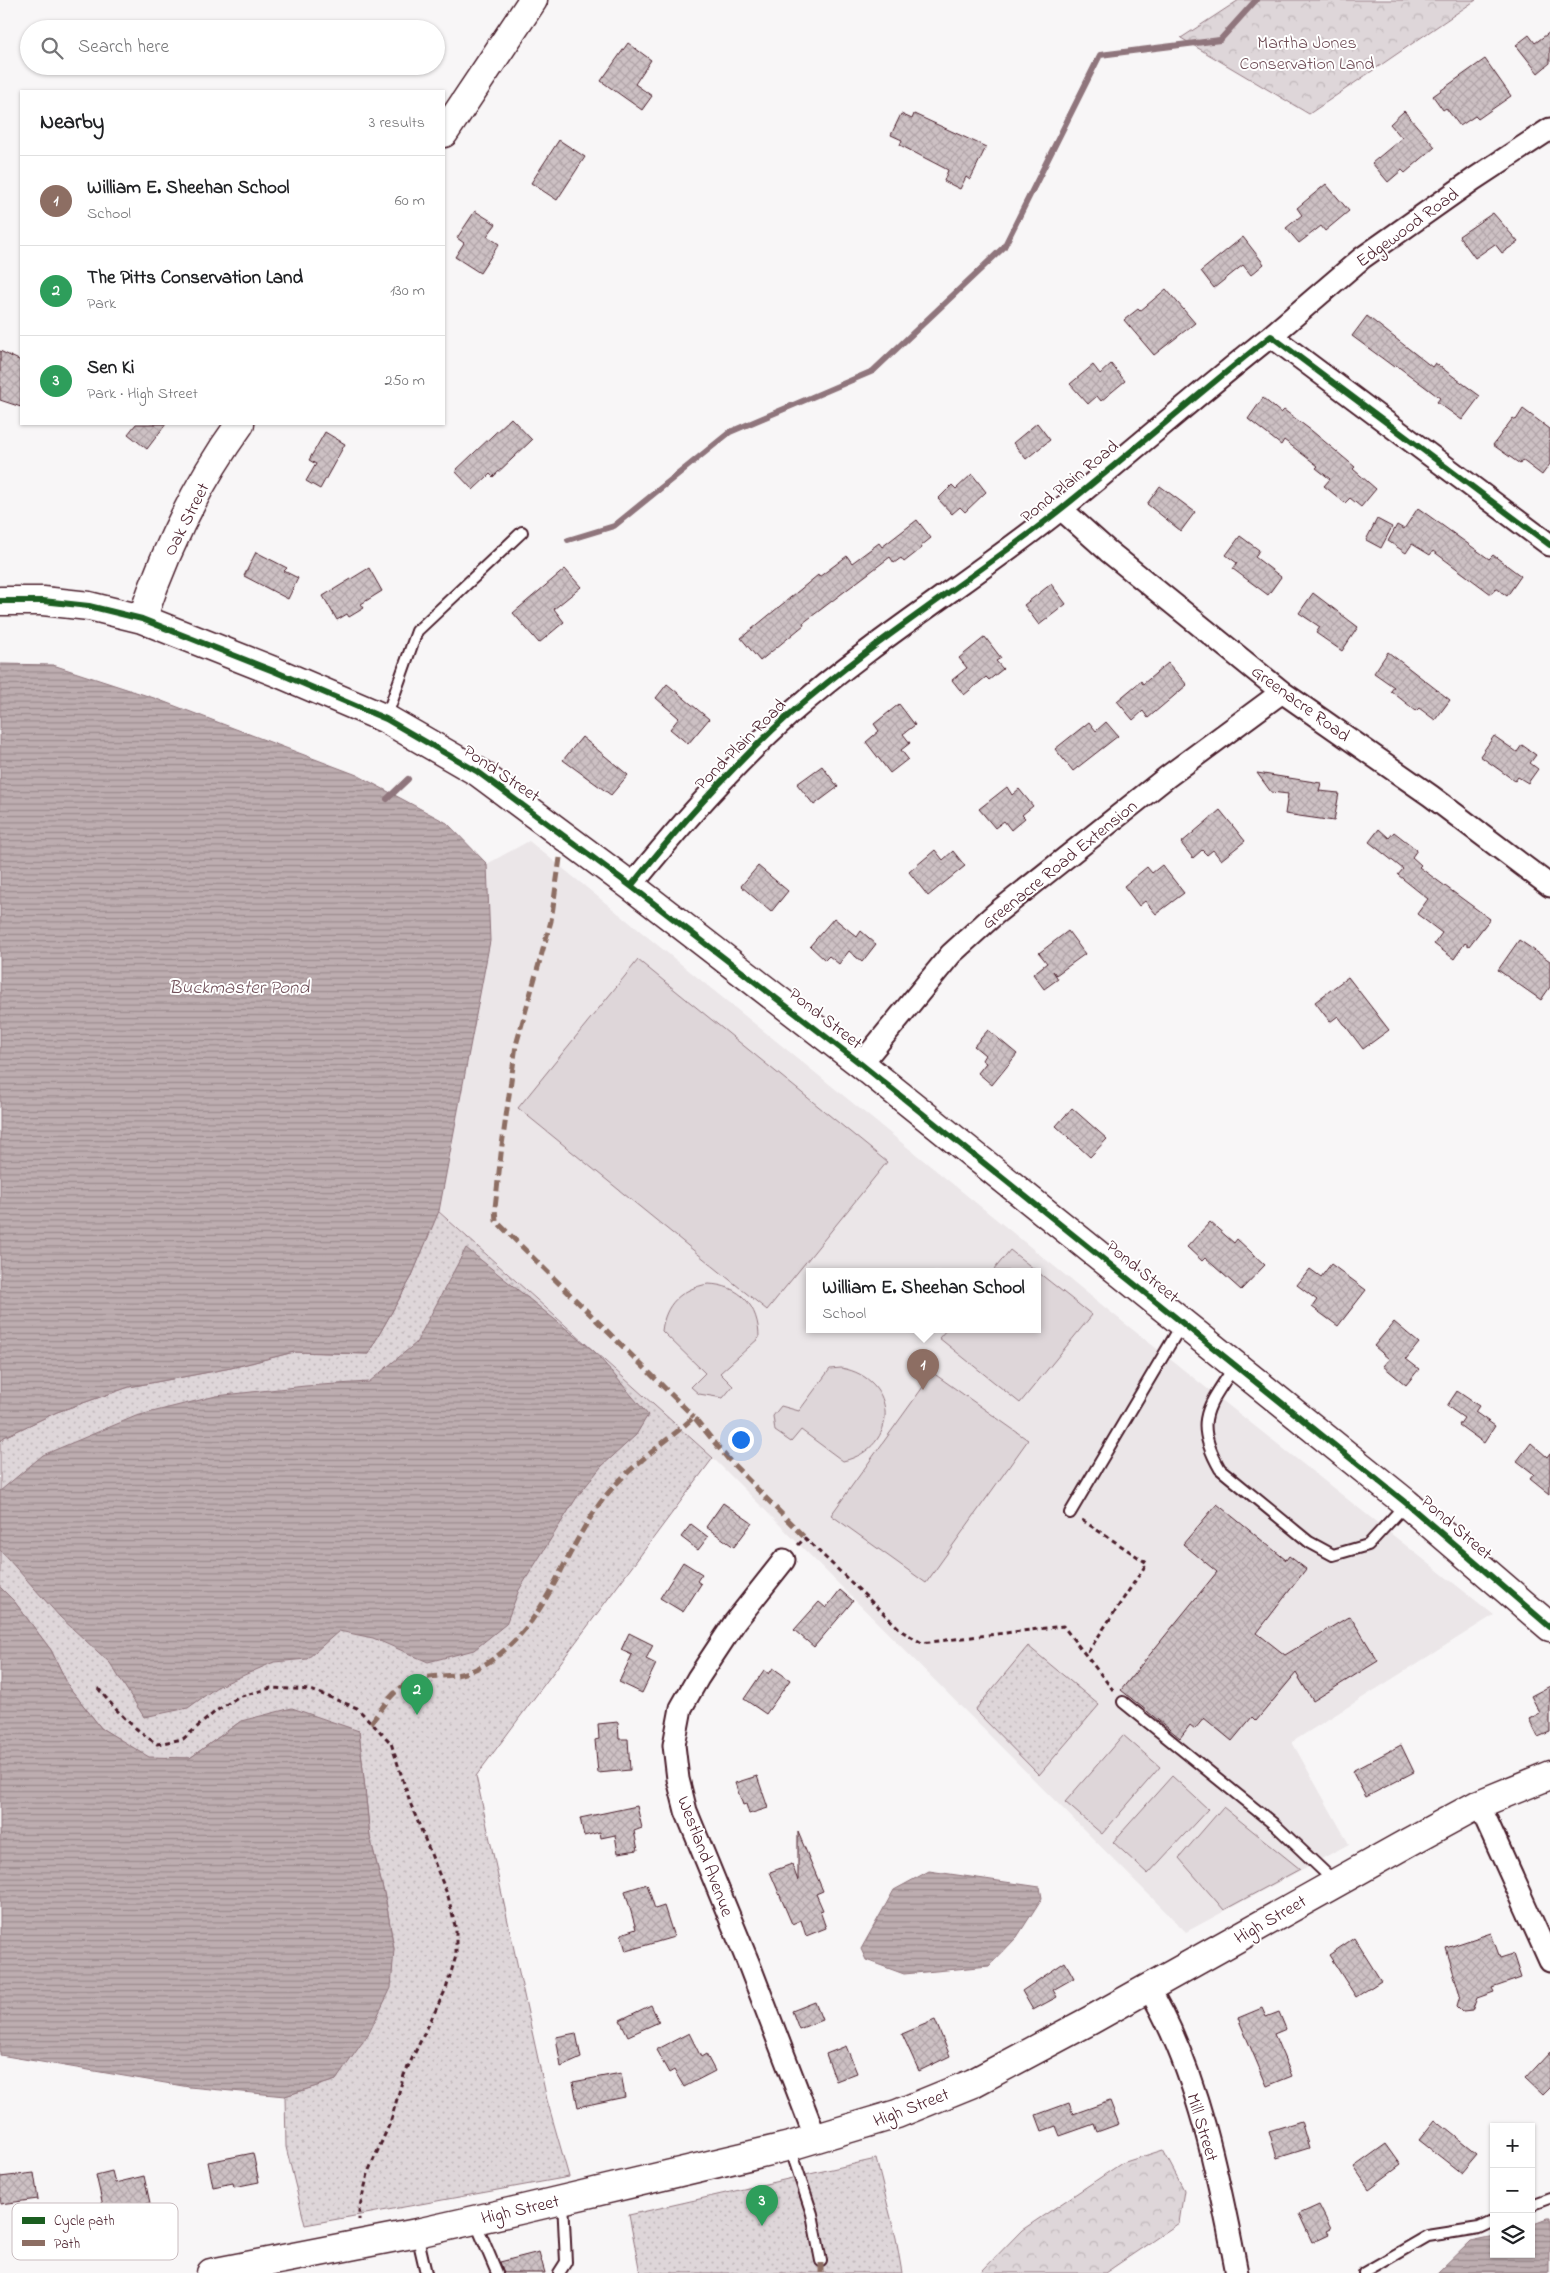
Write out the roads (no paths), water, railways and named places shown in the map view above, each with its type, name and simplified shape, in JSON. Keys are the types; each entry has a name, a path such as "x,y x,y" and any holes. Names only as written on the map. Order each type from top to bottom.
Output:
{"street":[{"path":"445,131 533,0"},
{"name":"Edgewood Road","path":"1271,336 1362,258 1474,179 1550,129"},
{"path":"1271,336 1550,545"},
{"name":"Pond Plain Road","path":"631,886 699,806 750,751 792,712 859,659 1061,509 1185,404 1271,336"},
{"name":"Oak Street","path":"142,619 153,586 190,508 239,425"},
{"name":"Greenacre Road","path":"1061,509 1108,551 1282,692 1431,796 1550,886"},
{"name":"Pond Street","path":"0,601 43,600 89,606 142,619 276,672 386,719 478,772 631,886 861,1064 1406,1503 1548,1627"},
{"name":"Greenacre Road Extension","path":"861,1064 950,954 988,921 1167,778 1282,692"},
{"name":"Westland Avenue","path":"784,1560 735,1622 698,1678 681,1708 674,1745 678,1779 686,1811 816,2139"},
{"name":"High Street","path":"211,2273 475,2220 790,2146 897,2114 973,2083 1334,1882 1479,1804 1550,1775"},
{"path":"1479,1804 1550,1961"},
{"name":"Mill Street","path":"1148,1987 1165,2016 1184,2064 1216,2164 1237,2273"}],"lane":[{"path":"386,719 417,631 522,532"},
{"path":"1070,1513 1183,1322"},
{"path":"1236,1366 1211,1402 1204,1429 1210,1452 1220,1469 1309,1542 1334,1555 1368,1545 1406,1503"},
{"path":"1123,1702 1275,1825 1334,1882"},
{"path":"790,2146 812,2214 821,2261"},
{"path":"1535,2204 1550,2198"},
{"path":"559,2273 566,2262 562,2199"},
{"path":"475,2220 497,2273"},
{"path":"1364,2273 1428,2236 1479,2228 1490,2223"},
{"path":"417,2233 426,2273"}],"water":[{"name":"Buckmaster Pond","path":"0,664 53,665 154,698 357,775 447,823 487,864 490,941 439,1211 411,1278 368,1354 294,1352 231,1368 129,1387 57,1412 4,1437 0,1442"},
{"path":"466,1248 595,1352 648,1415 636,1435 601,1467 577,1497 519,1590 506,1624 474,1650 428,1662 373,1638 339,1631 307,1659 274,1662 217,1687 188,1708 144,1717 110,1663 60,1617 0,1550 0,1491 43,1455 136,1416 216,1396 305,1386 369,1382 416,1343"},
{"path":"0,1587 14,1601 51,1650 69,1687 101,1728 149,1757 190,1758 241,1721 292,1708 359,1731 370,1837 386,1901 394,1949 391,1988 369,2033 336,2080 285,2096 189,2087 0,2055"},
{"path":"929,1871 1040,1887 1042,1898 1017,1937 989,1966 904,1974 866,1960 861,1949 894,1890"},
{"path":"1550,2219 1550,2273 1437,2273 1470,2241 1490,2237 1490,2258 1535,2258 1535,2224"}],"waterway":[{"path":"568,540 614,526 730,432 873,371 1004,247 1100,55 1220,40 1256,0"},
{"path":"387,799 408,779"}],"place":[{"name":"William E. Sheehan School","path":"923,1390"},
{"name":"The Pitts Conservation Land","path":"417,1715"},
{"name":"Sen Ki","path":"762,2226"}],"park label":[{"name":"Martha Jones Conservation Land","path":"1307,52"}]}
